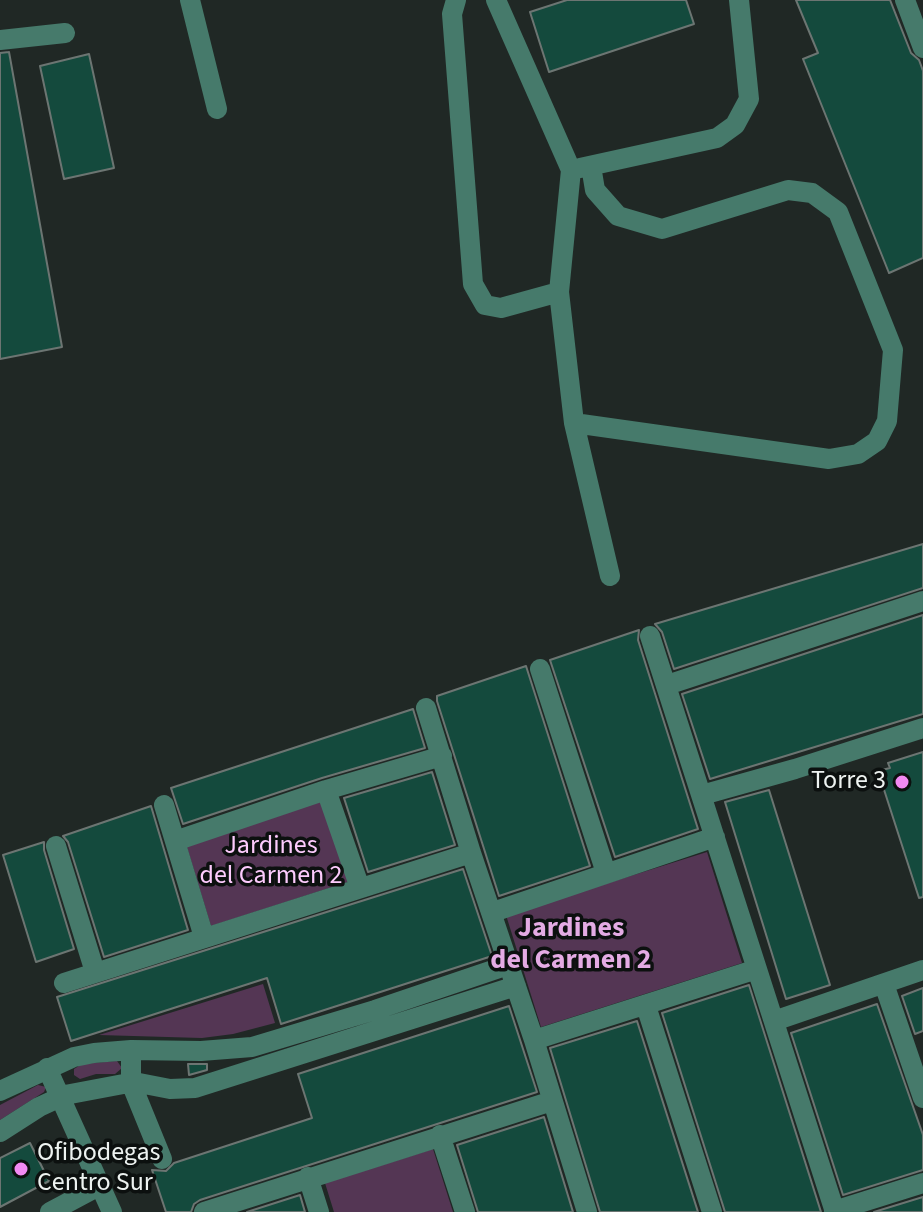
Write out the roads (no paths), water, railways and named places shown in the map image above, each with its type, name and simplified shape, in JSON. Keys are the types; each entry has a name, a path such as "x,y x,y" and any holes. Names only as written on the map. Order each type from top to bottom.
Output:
{"street":[{"path":"190,0 217,109"},
{"path":"456,0 452,14 473,284 485,305 501,308 559,292"},
{"path":"496,0 581,168 618,216 662,229 788,190 812,193 838,212 893,350 887,421 877,441 858,454 829,459 574,423"},
{"path":"581,168 717,138 735,125 749,99 739,0"},
{"path":"905,0 923,48"},
{"path":"0,40 65,33"},
{"path":"581,168 559,292 574,423 610,576"},
{"path":"667,685 923,601"},
{"path":"650,636 834,1211 923,1183"},
{"path":"540,669 606,873"},
{"path":"426,708 587,1212"},
{"path":"702,795 923,728"},
{"path":"175,841 326,790 442,756"},
{"path":"326,790 360,888"},
{"path":"164,805 204,937"},
{"path":"493,912 715,837"},
{"path":"56,846 95,972"},
{"path":"64,983 471,853"},
{"path":"0,1132 39,1107 90,1088 131,1083 170,1089 195,1088 257,1070 508,965"},
{"path":"534,1040 757,969"},
{"path":"774,1021 923,970"},
{"path":"884,984 923,1098"},
{"path":"0,1091 74,1057 131,1050 201,1051 252,1047 516,986"},
{"path":"646,1006 712,1212"},
{"path":"252,1047 257,1070"},
{"path":"131,1050 131,1083 162,1159"},
{"path":"47,1068 112,1212"},
{"path":"204,1212 552,1101"},
{"path":"440,1135 465,1212"},
{"path":"308,1177 319,1212"},
{"path":"50,1212 99,1186"}],"place":[{"name":"Torre 3","path":"902,782"},
{"name":"Ofibodegas Centro Sur","path":"21,1169"}],"district":[{"name":"Jardines del Carmen 2","path":"571,946"}]}
